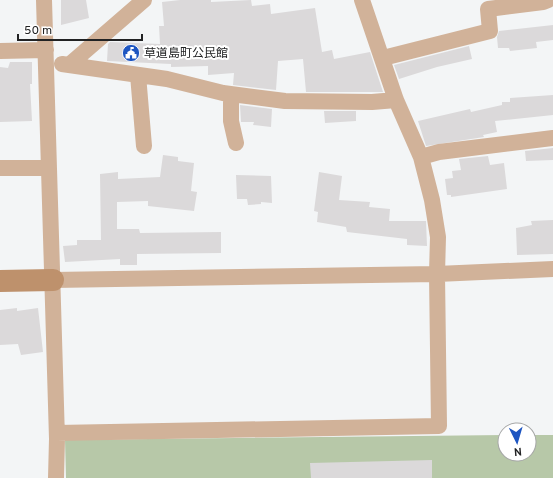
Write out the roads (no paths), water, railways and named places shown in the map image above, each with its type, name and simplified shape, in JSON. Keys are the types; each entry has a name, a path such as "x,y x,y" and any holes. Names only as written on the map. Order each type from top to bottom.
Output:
{"street":[{"path":"44,0 57,433 56,478"},
{"path":"69,65 144,0"},
{"path":"57,433 439,426 438,237 432,200 421,157 396,100 383,58 362,0"},
{"path":"383,58 490,31 488,9 543,2 548,0"},
{"path":"0,51 46,56 69,65 167,79 231,94 285,101 372,102 396,100"},
{"path":"138,75 144,146"},
{"path":"231,94 231,121 236,143"},
{"path":"421,157 439,152 553,138"},
{"path":"0,168 49,168"},
{"path":"0,281 437,274 553,269"}],"place":[{"name":"草道島町公民館","path":"131,53"}]}
